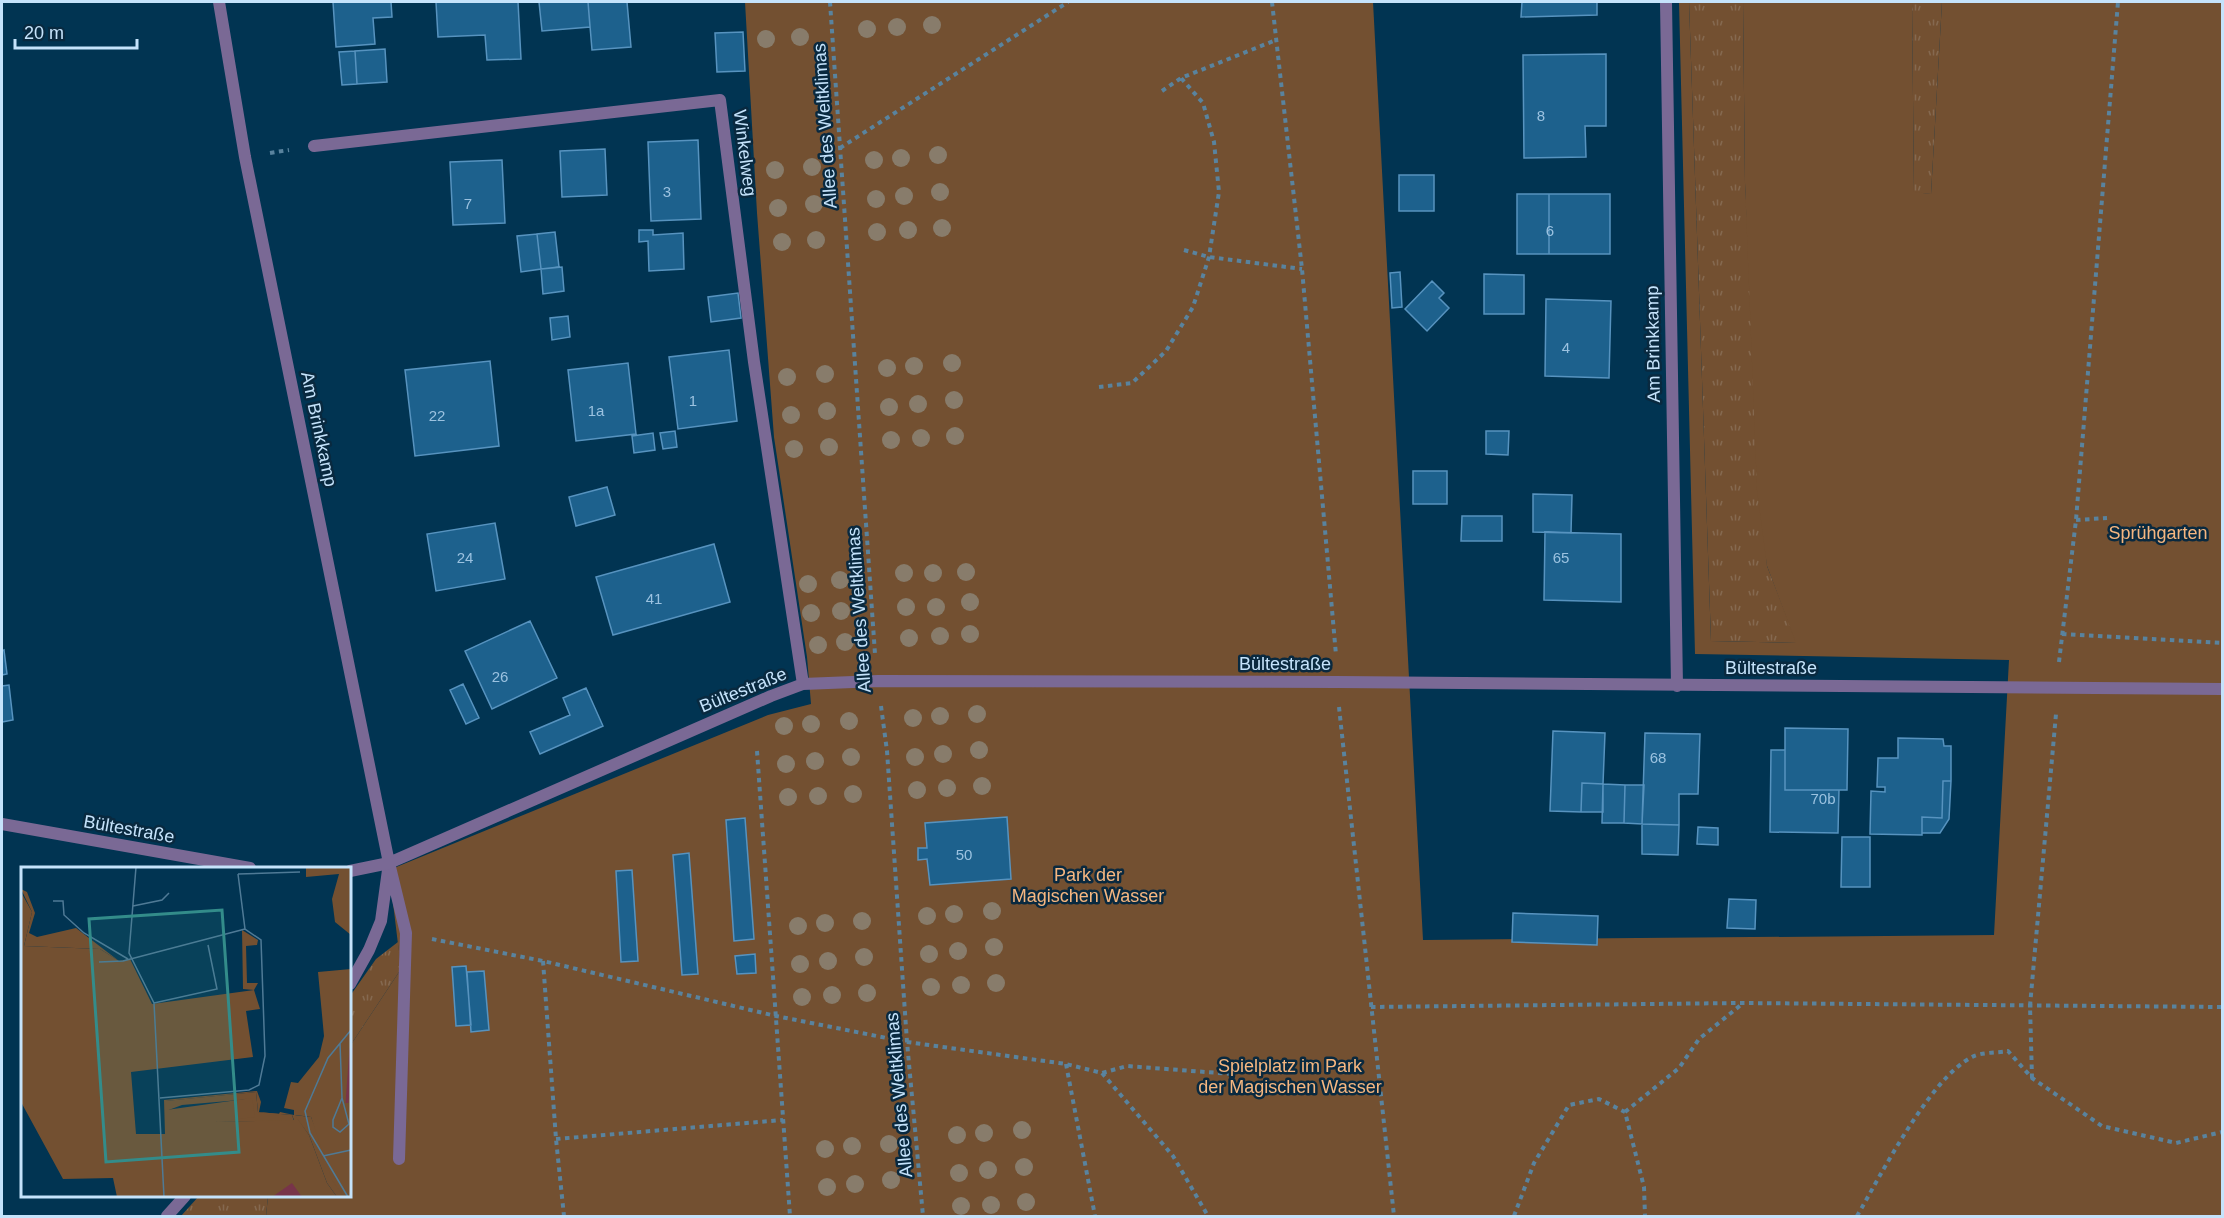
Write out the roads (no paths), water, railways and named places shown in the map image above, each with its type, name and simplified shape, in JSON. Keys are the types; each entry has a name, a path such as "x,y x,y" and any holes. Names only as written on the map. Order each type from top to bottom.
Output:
{"street":[{"name":"Am Brinkkamp","path":"219,2 245,157 389,863 406,933 399,1159"},
{"name":"Am Brinkkamp","path":"1666,2 1677,686"},
{"name":"Winkelweg","path":"314,146 720,100 754,362 803,684"},
{"name":"Bültestraße","path":"351,872 389,863 803,684 878,681 1338,682 2223,689"},
{"name":"Bültestraße","path":"2,824 244,867"},
{"path":"351,982 369,950 381,921 389,863"},
{"path":"167,1216 184,1197"}],"park label":[{"name":"Sprühgarten","path":"2158,533"},
{"name":"Park der Magischen Wasser","path":"1088,885"},
{"name":"Spielplatz im Park der Magischen Wasser","path":"1290,1076"}]}
